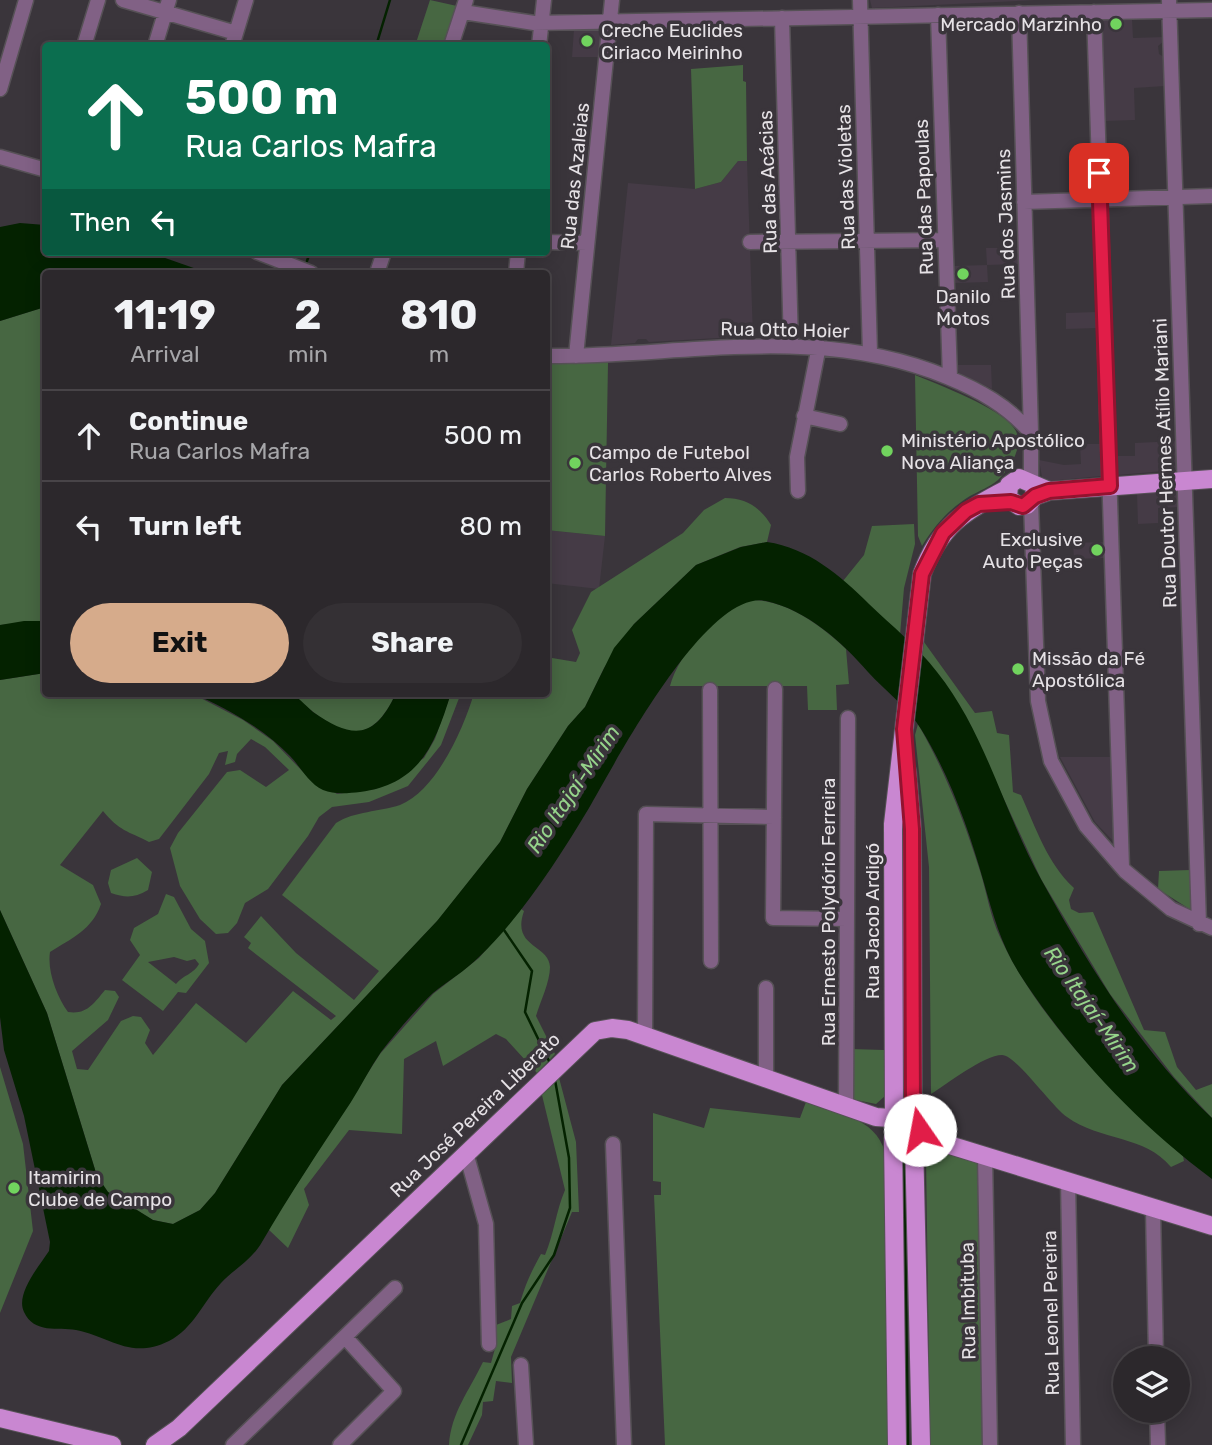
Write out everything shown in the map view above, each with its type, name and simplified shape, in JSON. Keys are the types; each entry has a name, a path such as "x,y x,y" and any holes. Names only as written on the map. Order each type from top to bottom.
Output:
{"main road":[{"name":"Rua Jacob Ardigó","path":"897,1445 888,1123 892,847 922,574 934,546 953,523 979,504 1026,492 1212,479"},
{"name":"Rua Jacob Ardigó","path":"904,724 912,829 920,1130 921,1445"},
{"name":"Rua José Pereira Liberato","path":"163,1442 595,1031 619,1028 888,1123"},
{"path":"920,1130 906,1142 888,1123 901,1110 920,1130 985,1155 1212,1226"},
{"path":"0,1418 113,1445"}],"street":[{"path":"0,89 26,0"},
{"path":"85,42 98,0"},
{"path":"123,0 167,6 234,39 246,0"},
{"path":"539,42 544,0"},
{"name":"Rua das Azaleias","path":"576,356 612,0"},
{"name":"Rua das Violetas","path":"860,0 870,353"},
{"path":"453,42 465,6 541,22 1094,12 1169,5 1212,10"},
{"name":"Rua Doutor Hermes Atílio Mariani","path":"1169,5 1185,481 1206,926"},
{"path":"156,42 167,6"},
{"path":"1094,12 1122,867"},
{"name":"Rua dos Jasmins","path":"1019,13 1031,439"},
{"name":"Rua das Papoulas","path":"938,15 950,378"},
{"name":"Rua das Acácias","path":"782,18 792,345"},
{"path":"0,156 42,169"},
{"path":"1024,202 1212,196"},
{"path":"750,242 945,240"},
{"path":"550,242 587,243"},
{"path":"267,256 303,270"},
{"name":"Rua Otto Hoier","path":"550,356 792,345 870,353 950,378 999,404 1031,439"},
{"path":"798,491 797,457 819,346"},
{"path":"804,416 840,424"},
{"path":"1031,439 1026,492 1032,529 1038,701 1046,747 1086,826 1122,867 1154,896 1206,926"},
{"path":"775,689 773,918 847,919"},
{"path":"710,690 710,961"},
{"name":"Rua Ernesto Polydório Ferreira","path":"846,1107 848,718"},
{"path":"645,1037 646,814 774,817"},
{"path":"766,988 766,1079"},
{"path":"613,1144 624,1445"},
{"path":"466,1153 486,1224 489,1344"},
{"name":"Rua Imbituba","path":"985,1155 990,1445"},
{"name":"Rua Leonel Pereira","path":"1068,1181 1073,1445"},
{"path":"1153,1209 1156,1346"},
{"path":"233,1445 395,1289"},
{"path":"340,1445 394,1391 345,1337"},
{"path":"521,1365 526,1445"},
{"path":"1157,1423 1158,1445"}],"shaded area":[{"path":"430,0 457,6 445,42 416,42"},
{"path":"870,0 1036,0 872,8"},
{"path":"1132,19 1133,38 1164,37 1164,41 1158,46 1159,54 1164,57 1165,86 1134,88 1135,120 1104,121 1101,20"},
{"name":"Creche Euclides Ciriaco Meirinho","path":"574,29 601,30 599,57 572,57"},
{"path":"743,65 743,81 746,82 747,161 738,161 721,182 695,189 691,69"},
{"path":"738,161 747,161 753,336 649,342 646,339 638,339 635,343 611,345 628,183 695,189 721,182"},
{"path":"986,248 1019,248 1019,264 987,265"},
{"path":"987,265 988,282 955,283 954,266"},
{"path":"42,308 42,621 0,625 0,321"},
{"path":"1096,312 1097,328 1066,329 1066,313"},
{"name":"Campo de Futebol Carlos Roberto Alves","path":"550,363 608,363 605,536 550,530"},
{"path":"957,365 991,365 992,389 959,373"},
{"path":"915,375 996,412 1014,428 1018,441 1012,463 1003,475 949,512 922,546 918,536"},
{"path":"1176,441 1176,470 1117,475 1115,456 1135,456 1135,443"},
{"path":"1080,444 1101,444 1101,476 1049,481 1042,477 1039,460 1064,465 1081,464"},
{"path":"1178,491 1179,507 1158,508 1158,523 1138,524 1137,494"},
{"path":"725,498 752,505 771,525 767,542 740,547 696,565 634,624 604,668 585,707 568,726 527,789 500,842 439,919 282,1085 215,1193 200,1210 173,1224 153,1220 108,1192 97,1176 47,1013 0,910 0,680 42,673 42,697 199,697 243,720 273,741 307,776 337,794 376,789 424,758 435,739 450,697 459,697 441,745 408,786 369,802 332,807 319,817 268,889 245,903 237,923 228,933 216,934 200,919 180,886 170,848 178,833 227,772 240,770 266,787 289,770 265,747 251,739 237,754 235,762 225,765 228,751 219,753 209,774 159,839 149,842 129,833 103,811 60,865 93,885 101,904 87,927 50,952 51,975 60,999 68,1012 80,1012 105,990 115,991 119,997 108,1020 72,1051 77,1069 88,1070 121,1021 133,1016 141,1017 150,1030 145,1043 153,1055 196,1003 246,1043 293,991 331,1020 336,1016 248,948 251,943 244,937 261,916 296,953 354,1000 379,971 282,895 336,823 351,816 400,805 425,787 437,773 456,740 473,697 550,697 550,658 576,662 580,653 572,630 591,592 683,533 704,510"},
{"path":"914,524 915,544 904,588 900,635 843,581 864,555 872,526"},
{"path":"550,530 605,536 599,589 550,583"},
{"path":"1104,542 1105,558 1074,559 1073,543"},
{"path":"750,600 776,604 802,615 846,649 849,684 836,685 837,710 808,710 807,686 670,686 690,647 712,623 724,613"},
{"path":"924,642 975,713 992,711 997,733 1009,735 1013,792 1021,795 1049,856 1074,888 1069,900 1071,909 1079,913 1093,912 1144,1030 1165,1032 1177,1067 1196,1090 1212,1084 1212,1118 1174,1077 1110,994 1041,879 971,728 922,656"},
{"path":"295,697 394,697 385,713 373,726 360,731 347,730 320,717"},
{"path":"918,724 953,796 974,852 991,913 1016,968 1035,998 1081,1056 1131,1109 1183,1156 1184,1161 1171,1167 1148,1149 1135,1143 1080,1125 1060,1111 1016,1063 1002,1055 976,1065 931,1094 929,867 915,735"},
{"path":"1060,757 1111,757 1114,842 1095,822"},
{"path":"137,858 152,872 148,890 130,896 111,893 108,883 111,870"},
{"path":"1190,870 1191,910 1158,889 1159,871"},
{"path":"166,894 174,897 191,929 205,941 209,963 186,993 178,992 163,1011 122,980 140,955 130,940 134,928 158,914","holes":["174,957 187,961 195,959 199,964 176,984 148,962"]},
{"path":"521,909 524,911 522,932 526,939 544,954 550,967 536,1016 555,1054 537,1073 506,1039 496,1034 443,1066 436,1041 404,1059 402,1134 349,1130 304,1189 309,1205 288,1248 268,1229 380,1054 433,994 479,958"},
{"path":"850,1049 884,1050 885,1096 876,1104 851,1099"},
{"name":"Itamirim Clube de Campo","path":"0,1067 23,1144 33,1231 0,1313"},
{"path":"558,1074 576,1142 579,1212 572,1212 511,1357 512,1383 496,1381 493,1401 483,1402 482,1415 468,1445 449,1445 453,1423 462,1402 483,1362 491,1363 496,1345 496,1325 511,1319 512,1306 520,1303 531,1273 541,1254 545,1255 551,1239 565,1190 541,1091"},
{"path":"806,1102 842,1113 864,1124 880,1140 885,1152 890,1445 665,1445 654,1195 661,1195 661,1182 653,1181 653,1113 704,1128 710,1108 800,1118"},
{"path":"936,1148 978,1163 982,1445 930,1445 926,1156"}],"water":[{"path":"20,223 42,225 42,256 159,256 199,270 42,270 42,308 0,321 0,227"},
{"name":"Rio Itajaí-Mirim","path":"767,542 796,550 835,573 922,654 954,696 982,747 1016,829 1042,881 1078,944 1118,1006 1162,1065 1212,1118 1212,1179 1157,1134 1106,1085 1060,1031 1019,973 998,929 958,804 941,765 915,721 847,650 823,629 796,612 766,601 743,604 717,622 691,649 641,719 552,867 510,924 479,957 433,993 387,1045 258,1248 221,1283 178,1336 155,1346 132,1348 76,1330 40,1327 28,1319 22,1305 23,1297 30,1280 49,1251 50,1242 24,1116 4,1050 0,1017 0,910 47,1013 97,1176 108,1192 153,1220 173,1224 200,1210 215,1193 282,1085 437,921 500,842 527,789 568,726 585,707 614,648 634,624 696,565 741,547"},
{"path":"42,621 42,673 0,680 0,625"},
{"path":"200,697 296,697 327,721 351,730 362,730 371,727 380,719 394,697 450,697 431,745 411,771 380,788 342,793 328,792 318,787 268,736"}],"waterway":[{"path":"377,42 390,0"},
{"path":"307,261 309,256"},
{"path":"903,833 903,1099"},
{"path":"504,930 532,971 525,1012 549,1061"},
{"path":"461,1445 522,1303 554,1255 570,1208 569,1158 555,1080"},
{"path":"904,1156 908,1445"}],"place":[{"name":"Mercado Marzinho","path":"1116,24"},
{"name":"Creche Euclides Ciriaco Meirinho","path":"587,41"},
{"name":"Danilo Motos","path":"963,274"},
{"name":"Ministério Apostólico Nova Aliança","path":"887,451"},
{"name":"Campo de Futebol Carlos Roberto Alves","path":"575,463"},
{"name":"Exclusive Auto Peças","path":"1097,550"},
{"name":"Missão da Fé Apostólica","path":"1018,669"},
{"name":"Itamirim Clube de Campo","path":"14,1188"}],"route":[{"path":"920,1130 919,1120 913,1112 912,829 904,729 922,574 943,533 966,511 979,504 1011,502 1023,506 1035,496 1049,491 1110,486 1099,173"}]}
